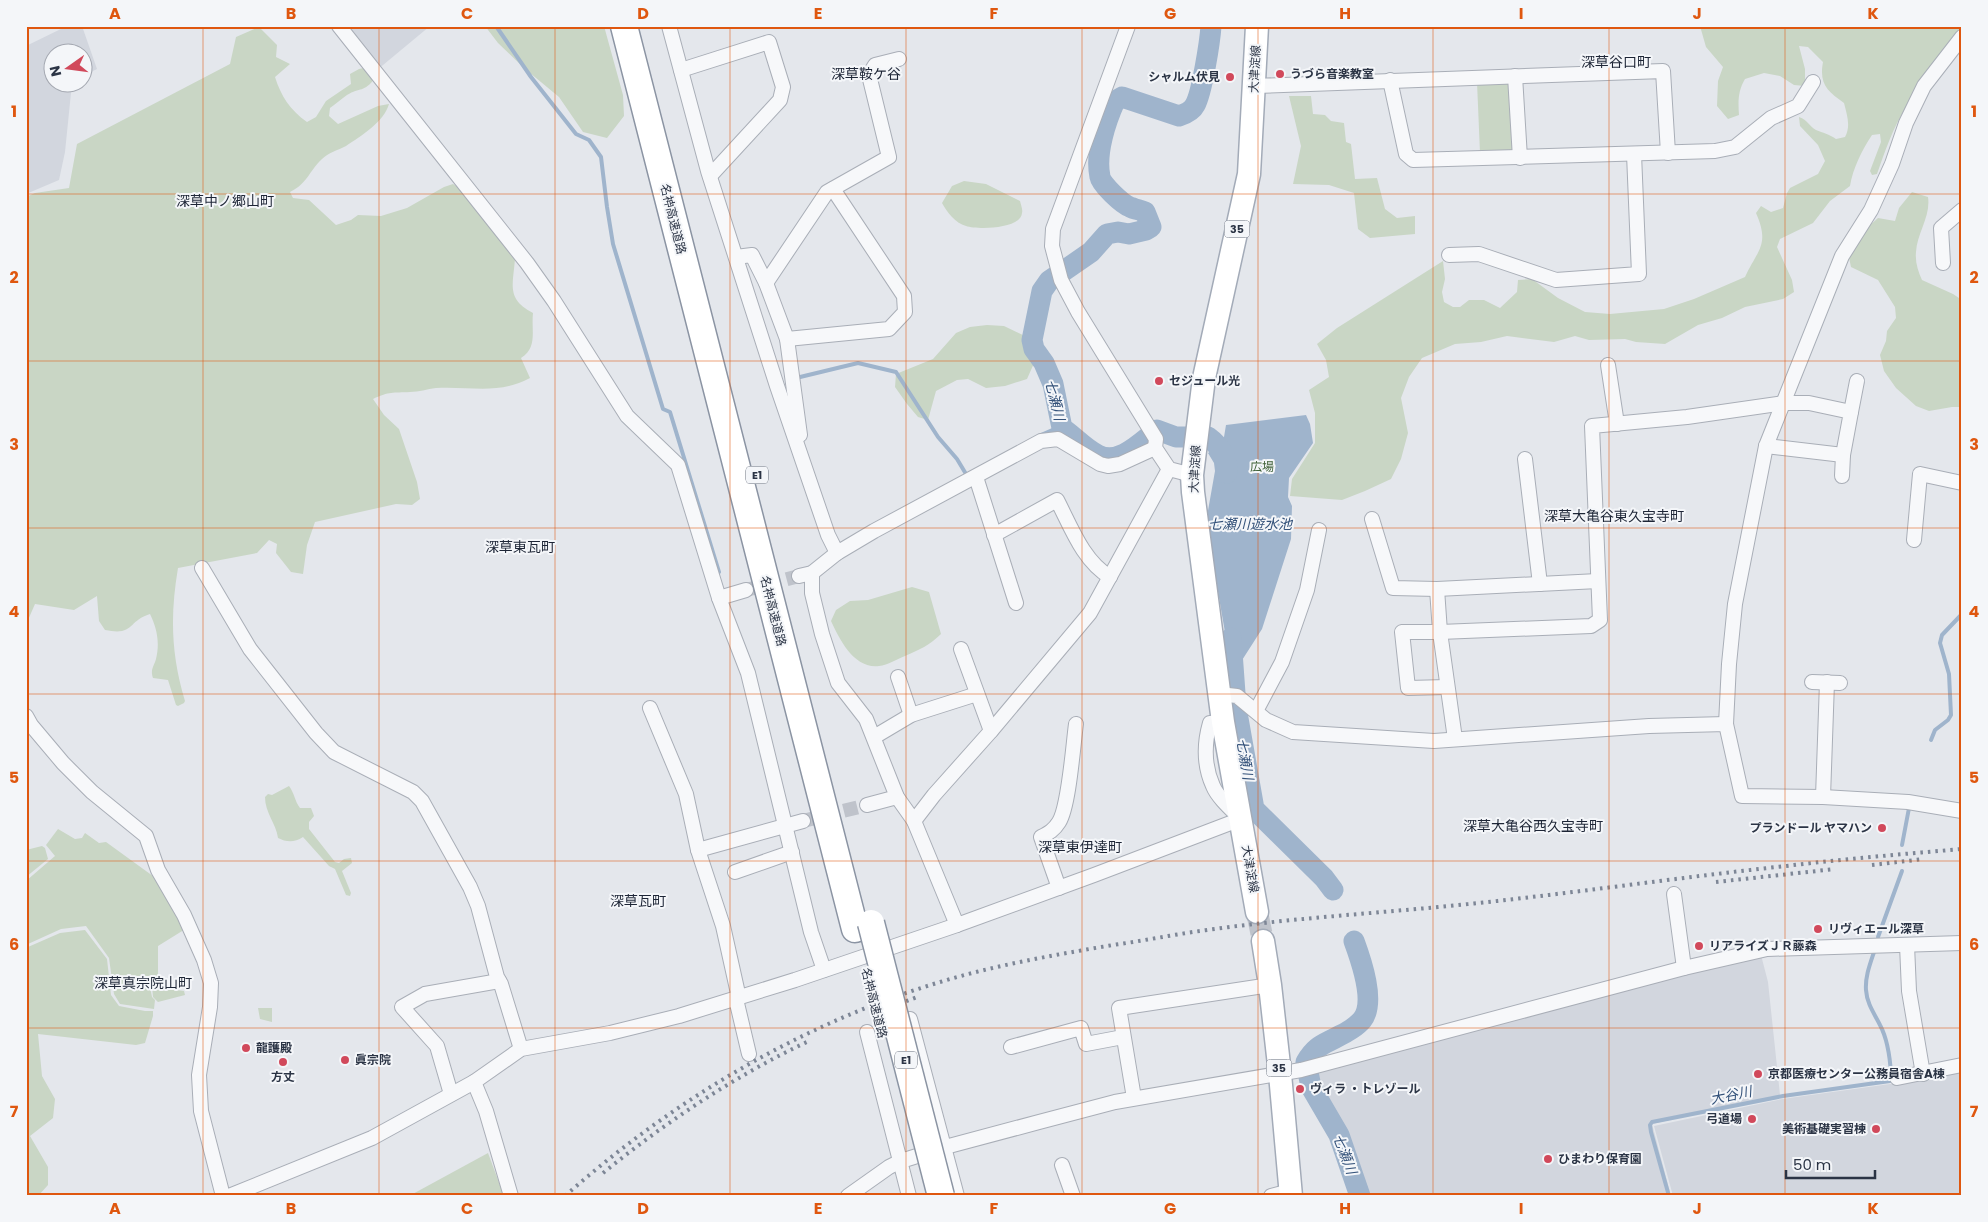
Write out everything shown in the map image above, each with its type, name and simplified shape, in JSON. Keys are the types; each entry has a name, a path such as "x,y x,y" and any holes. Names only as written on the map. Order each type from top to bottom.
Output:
{"highway":[{"name":"名神高速道路","path":"624,26 863,926 941,1196"},
{"name":"名神高速道路","path":"643,26 863,926 923,1196"}],"main road":[{"name":"大津淀線","path":"1257,26 1249,174 1206,370 1192,476 1193,492 1228,694 1223,722 1257,912"},
{"name":"35","path":"1263,940 1270,985 1297,1071 1284,1194"}],"street":[{"path":"339,26 527,262 554,300 627,416 678,466 719,598 748,673 787,825 811,932 824,970"},
{"path":"669,26 710,176 777,386 828,534 837,553"},
{"path":"1128,26 1054,229 1052,246 1059,276 1169,470 1192,476"},
{"path":"1962,37 1924,86 1906,123 1892,164 1871,210 1842,256 1766,446 1735,604 1726,724 1742,796 1823,797 1911,802 1962,811"},
{"path":"681,70 769,42 783,87 780,100 710,176"},
{"path":"766,283 827,192 889,157 869,75 875,65 899,59"},
{"path":"1255,86 1664,71 1668,153"},
{"path":"1515,76 1520,158"},
{"path":"1390,80 1396,100 1406,154 1413,160 1715,151 1734,147 1772,118 1798,106 1814,82"},
{"path":"1449,255 1479,254 1556,280 1639,274 1634,154"},
{"path":"787,340 889,329 905,312 904,296 833,189"},
{"path":"1943,263 1941,228 1962,210"},
{"path":"736,257 752,255 766,283 787,340 801,434 798,446"},
{"path":"1608,365 1617,424"},
{"path":"1842,476 1843,455 1857,381"},
{"path":"1447,688 1408,688 1402,632 1591,626 1600,620 1592,426 1687,417 1784,403 1809,403 1851,412"},
{"path":"957,925 914,821 897,798 866,719 838,683 805,574 923,499 976,477 1040,441 1058,439 1100,464 1108,466 1120,464 1153,439"},
{"path":"1766,446 1843,455"},
{"path":"1525,459 1540,584"},
{"path":"914,821 934,795 992,731 1090,613 1169,470"},
{"path":"1914,540 1920,474 1962,483"},
{"path":"976,477 1016,603"},
{"path":"994,535 1056,500 1088,559 1098,570 1110,576"},
{"path":"1372,519 1393,588 1437,590 1598,581"},
{"path":"1256,710 1282,662 1307,590 1318,530"},
{"path":"202,568 250,649 316,733 334,752 413,792 422,801 478,906 497,977 521,1049"},
{"path":"719,598 746,590"},
{"path":"1437,590 1440,632 1455,739"},
{"path":"961,649 992,731"},
{"path":"898,677 911,715"},
{"path":"1812,682 1833,683 1823,797"},
{"path":"874,737 911,715 978,694"},
{"path":"1228,694 1256,710 1266,720 1292,732 1434,740 1649,726 1726,724"},
{"path":"650,708 686,794 698,850 723,926 749,1054"},
{"path":"26,716 63,763 92,792 146,836 158,870 184,915 204,960 211,983 211,991 199,1075 202,1111 224,1196"},
{"path":"1059,888 1041,837 1052,832 1060,820 1066,802 1076,724"},
{"path":"867,806 897,798"},
{"path":"229,1196 372,1138 474,1082 521,1049 610,1033 738,998 957,925 1241,819"},
{"path":"698,850 804,821"},
{"path":"735,872 792,852"},
{"path":"1674,894 1684,968"},
{"path":"848,1196 889,1167 945,1147 1134,1098 1297,1071 1684,968 1768,949 1962,943"},
{"path":"1907,945 1909,991 1923,1074"},
{"path":"451,1094 436,1046 402,1007 425,994 499,981"},
{"path":"1134,1098 1119,1008 1270,985"},
{"path":"910,1019 957,1196"},
{"path":"1011,1047 1081,1028 1086,1044 1123,1037"},
{"path":"867,1032 909,1196"},
{"path":"1897,1078 1962,1065"},
{"path":"474,1082 486,1111 510,1196"},
{"path":"1062,1165 1073,1196"}],"shaded area":[{"path":"67,26 82,26 88,42 42,42 42,92 71,92 65,152 59,180 26,194 26,46"},
{"path":"347,26 430,26 377,70"},
{"path":"92,55 97,69 92,72"},
{"path":"1761,955 1768,982 1780,1095 1652,1124 1671,1196 1362,1196 1346,1137 1313,1086 1310,1073"},
{"path":"1962,1071 1962,1196 1673,1196 1654,1126 1782,1099 1926,1079"}],"green space":[{"path":"485,26 604,26 623,95 624,116 607,138 583,132 559,97 524,68 498,43"},
{"path":"1700,26 1962,26 1962,33 1932,68 1901,115 1877,174 1872,175 1870,171 1881,142 1880,134 1872,135 1865,147 1851,179 1850,186 1830,201 1813,223 1780,239 1777,247 1792,280 1794,292 1783,299 1745,307 1722,318 1698,325 1665,344 1636,342 1625,339 1589,340 1575,336 1554,342 1507,336 1481,342 1455,344 1422,358 1409,377 1401,398 1408,433 1401,459 1391,479 1342,500 1290,496 1292,479 1315,443 1315,413 1309,390 1329,377 1326,360 1317,344 1337,328 1443,261 1445,279 1442,292 1444,302 1453,307 1460,307 1469,300 1484,300 1500,308 1517,292 1518,280 1532,279 1558,298 1585,312 1610,314 1664,309 1694,299 1745,277 1761,246 1762,233 1756,213 1761,206 1771,212 1783,208 1790,188 1818,174 1825,161 1818,145 1800,126 1799,117 1816,130 1836,139 1845,137 1847,133 1847,116 1844,103 1829,91 1823,81 1823,62 1808,47 1799,46 1805,69 1805,86 1794,85 1780,76 1764,73 1745,79 1739,96 1739,115 1728,119 1717,106 1718,81 1723,67 1706,47"},
{"path":"259,27 277,45 276,57 290,64 275,77 287,102 307,122 316,117 326,101 351,84 350,74 368,67 375,78 365,88 347,95 330,108 329,116 338,124 378,106 389,104 382,117 371,128 346,146 322,159 305,181 290,192 293,198 309,200 336,225 351,220 358,215 381,216 407,208 444,187 453,184 462,190 515,259 513,290 515,297 524,308 533,313 532,344 530,349 521,358 530,378 496,388 436,388 417,392 391,393 373,399 384,415 399,429 417,482 420,499 412,505 396,504 315,522 307,545 303,574 291,572 276,553 277,544 269,540 257,553 178,568 175,585 173,635 180,684 185,701 178,706 176,705 168,680 153,678 152,675 158,641 150,614 121,631 105,630 99,621 97,596 74,610 35,604 28,620 29,649 26,656 26,197 35,193 69,188 77,144 230,64 236,37"},
{"path":"1477,82 1508,83 1513,88 1514,146 1509,153 1480,153"},
{"path":"1289,96 1311,96 1313,114 1325,115 1331,121 1344,123 1346,142 1351,144 1355,179 1377,178 1385,209 1397,218 1415,216 1415,234 1370,238 1358,229 1354,193 1329,185 1293,184 1301,146"},
{"path":"964,181 986,184 1020,201 1022,212 1020,218 1007,225 989,228 966,226 958,222 942,203 952,186"},
{"path":"1912,192 1928,197 1928,211 1916,252 1917,266 1922,280 1962,300 1962,407 1929,411 1916,406 1896,388 1884,371 1880,355 1886,341 1887,331 1896,318 1895,307 1878,280 1851,267 1848,253 1859,235 1878,218 1895,221 1899,208"},
{"path":"1004,326 1027,337 1035,361 1027,379 1005,386 986,388 968,379 957,380 936,391 928,420 918,417 895,387 896,374 933,359 956,333 970,327"},
{"path":"912,587 929,592 941,634 920,649 879,666 870,666 855,658 849,652 831,621 836,610 850,601 868,600"},
{"path":"289,786 300,808 311,808 314,816 309,822 309,829 335,862 339,863 344,859 351,858 352,863 342,871 351,893 350,896 346,895 335,869 329,866 303,837 290,841 278,838 265,803 265,797"},
{"path":"58,829 75,839 82,838 85,833 99,843 106,842 157,879 187,928 158,946 158,979 150,987 152,997 155,1000 154,1009 120,1004 114,994 109,958 86,926 61,929 28,944 26,940 26,881 55,856 46,845"},
{"path":"42,846 45,848 48,859 26,877 26,850"},
{"path":"85,930 107,959 111,995 119,1006 153,1011 153,1016 145,1043 136,1045 38,1034 42,1076 55,1099 53,1118 30,1136 48,1167 48,1185 38,1196 26,1196 26,945 28,947 60,933"},
{"path":"159,979 176,990 184,991 185,995 158,1002 153,997 152,986"},
{"path":"258,1008 272,1008 272,1022 260,1019"},
{"path":"488,1153 504,1196 409,1196"}],"water":[{"name":"七瀬川遊水池","path":"1306,415 1310,424 1313,443 1289,478 1288,497 1292,506 1291,539 1262,629 1237,668 1225,669 1227,644 1206,522 1215,471 1214,463 1208,453 1223,443 1226,425"}],"waterway":[{"path":"496,26 531,77 576,134 589,140 601,157 613,244 663,409 670,412 719,572"},
{"name":"七瀬川","path":"1211,26 1203,79 1198,99 1192,109 1179,116 1122,97 1115,101 1105,128 1099,158 1101,180 1126,205 1145,212 1151,227 1129,234 1118,232 1107,234 1091,252 1049,281 1042,291 1032,340 1034,349 1044,363 1053,384 1062,428 1089,449 1106,458 1122,455 1157,430 1176,437 1208,437 1216,444 1225,458 1227,473"},
{"path":"796,378 858,363 896,372 938,437 957,459 966,474"},
{"path":"1041,435 1057,428 1062,428"},
{"name":"大谷川","path":"1931,740 1935,730 1948,720 1951,715 1949,674 1940,643 1942,635 1962,614"},
{"name":"七瀬川","path":"1231,638 1236,707 1254,809 1324,878 1333,890"},
{"name":"大谷川","path":"1902,845 1909,808"},
{"name":"大谷川","path":"1878,937 1902,871"},
{"name":"七瀬川","path":"1354,941 1366,981 1368,1003 1366,1013 1357,1025 1320,1046 1306,1062 1311,1087 1339,1135 1360,1196"},
{"name":"大谷川","path":"1874,952 1867,975 1867,995 1887,1043 1891,1074"},
{"name":"大谷川","path":"1669,1196 1651,1132 1650,1125 1652,1122 1783,1096 1890,1081"}],"tunnel":[{"path":"746,590 799,576"},
{"path":"803,821 867,805"},
{"path":"1257,912 1263,941"}],"railway":[{"path":"565,1196 606,1161 650,1128 694,1097 741,1069 789,1043 888,999 982,970 1178,934 1231,927 1491,902 1808,863 1962,849"},
{"path":"1872,865 1924,859"},
{"path":"1716,882 1835,869"},
{"path":"885,1009 920,996"},
{"path":"603,1173 651,1136 728,1084 809,1041"}],"place":[{"name":"うづら音楽教室","path":"1280,74"},
{"name":"シャルム伏見","path":"1230,77"},
{"name":"セジュール光","path":"1159,381"},
{"name":"プランドール ヤマハン","path":"1882,828"},
{"name":"リヴィエール深草","path":"1818,929"},
{"name":"リアライズＪＲ藤森","path":"1699,946"},
{"name":"龍護殿","path":"246,1048"},
{"name":"眞宗院","path":"345,1060"},
{"name":"方丈","path":"283,1062"},
{"name":"京都医療センター公務員宿舎A棟","path":"1758,1074"},
{"name":"ヴィラ ・トレゾール","path":"1300,1089"},
{"name":"弓道場","path":"1752,1119"},
{"name":"美術基礎実習棟","path":"1876,1129"},
{"name":"ひまわり保育園","path":"1548,1159"}],"district":[{"name":"深草谷口町","path":"1616,62"},
{"name":"深草鞍ケ谷","path":"866,74"},
{"name":"深草中ノ郷山町","path":"225,201"},
{"name":"深草大亀谷東久宝寺町","path":"1614,516"},
{"name":"深草東瓦町","path":"520,547"},
{"name":"深草大亀谷西久宝寺町","path":"1533,826"},
{"name":"深草東伊達町","path":"1080,847"},
{"name":"深草瓦町","path":"638,901"},
{"name":"深草真宗院山町","path":"143,983"}],"park label":[{"name":"広場","path":"1262,467"}]}
